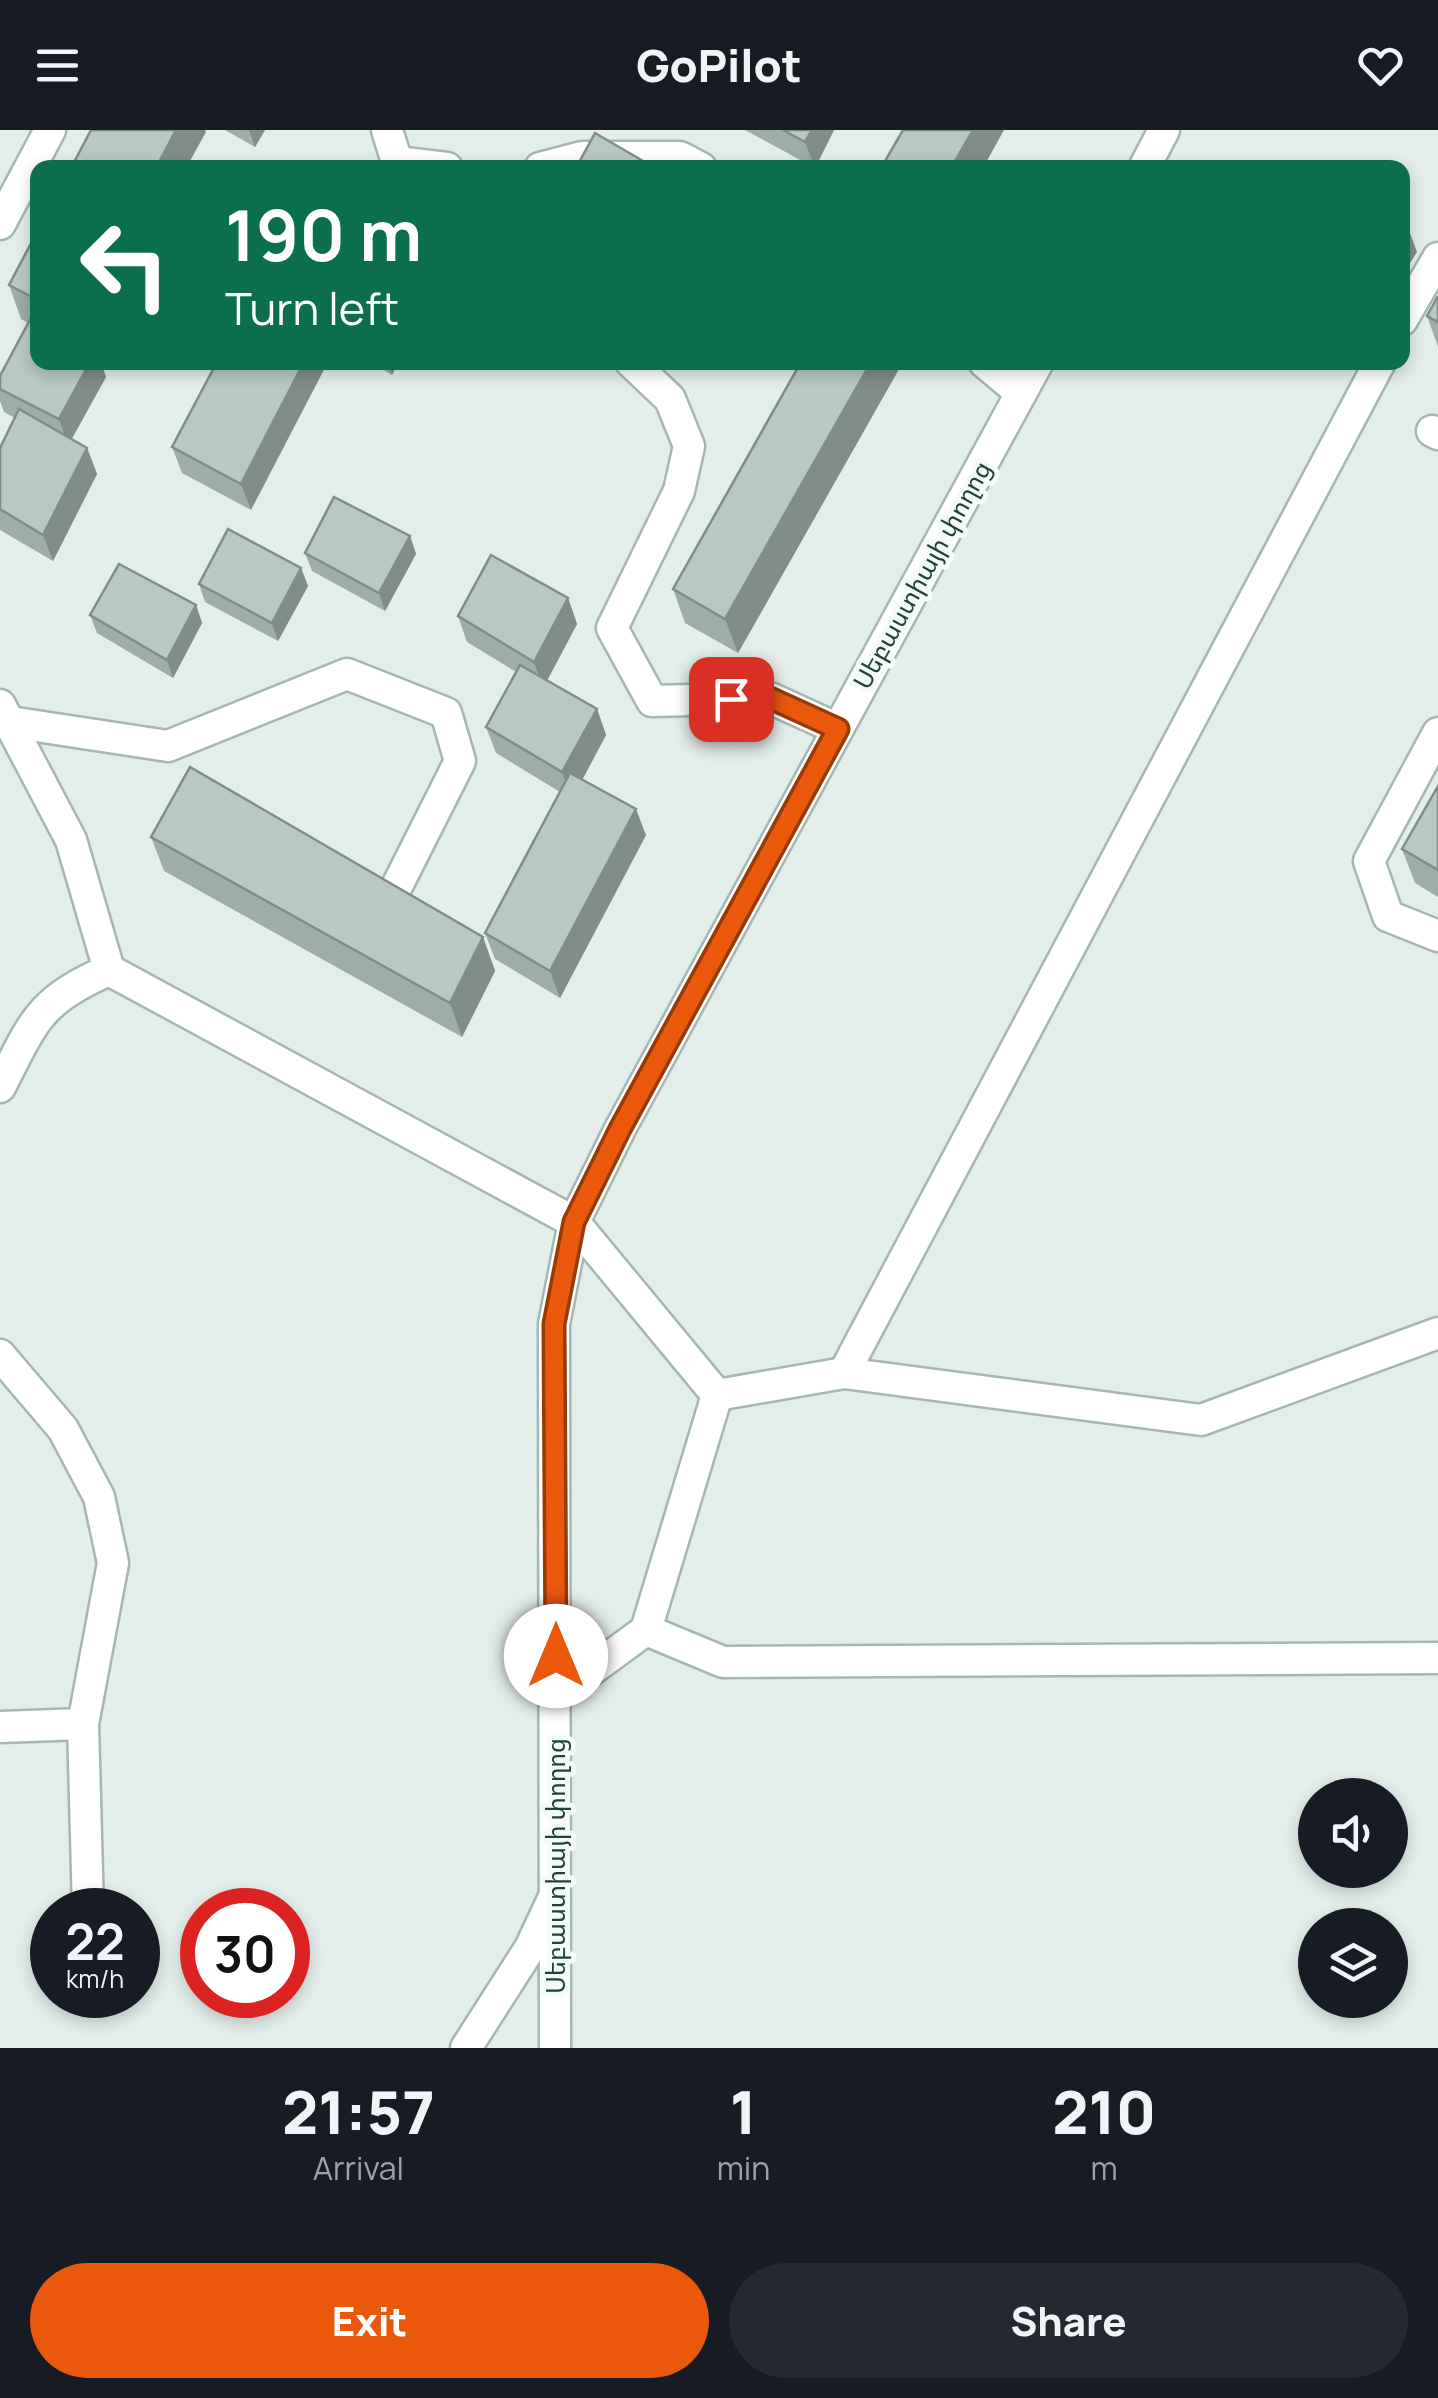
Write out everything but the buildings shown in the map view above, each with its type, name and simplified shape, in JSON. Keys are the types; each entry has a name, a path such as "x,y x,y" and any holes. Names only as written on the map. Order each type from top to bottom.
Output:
{"street":[{"path":"34,160 50,130"},
{"path":"387,130 394,160"},
{"path":"1148,160 1164,130"},
{"path":"571,160 680,157 686,160"},
{"path":"0,224 30,168"},
{"path":"1410,305 1438,258"},
{"path":"640,370 670,399 689,446 678,491 612,628 652,700 770,698 838,729"},
{"path":"994,370 1021,393"},
{"name":"Սեբաստիայի փողոց","path":"556,2048 554,1324 574,1222 620,1129 1034,370"},
{"path":"844,1372 1376,370"},
{"path":"5,713 168,746 346,674 446,714 460,761 396,888"},
{"path":"5,713 70,840 109,970 574,1222 718,1396"},
{"path":"1438,733 1369,861 1388,916 1438,936"},
{"path":"0,1087 31,1026 47,1006 70,987 109,970"},
{"path":"718,1396 844,1372 1201,1420 1438,1333"},
{"path":"0,1355 63,1429 99,1497 113,1564 82,1724 87,1888"},
{"path":"556,1696 646,1630 718,1396"},
{"path":"646,1630 723,1662 1438,1658"},
{"path":"0,1727 82,1724"},
{"path":"466,2048 530,1948 556,1892"}],"route":[{"path":"556,1656 554,1324 574,1222 620,1129 838,729 770,698 731,699"}]}
